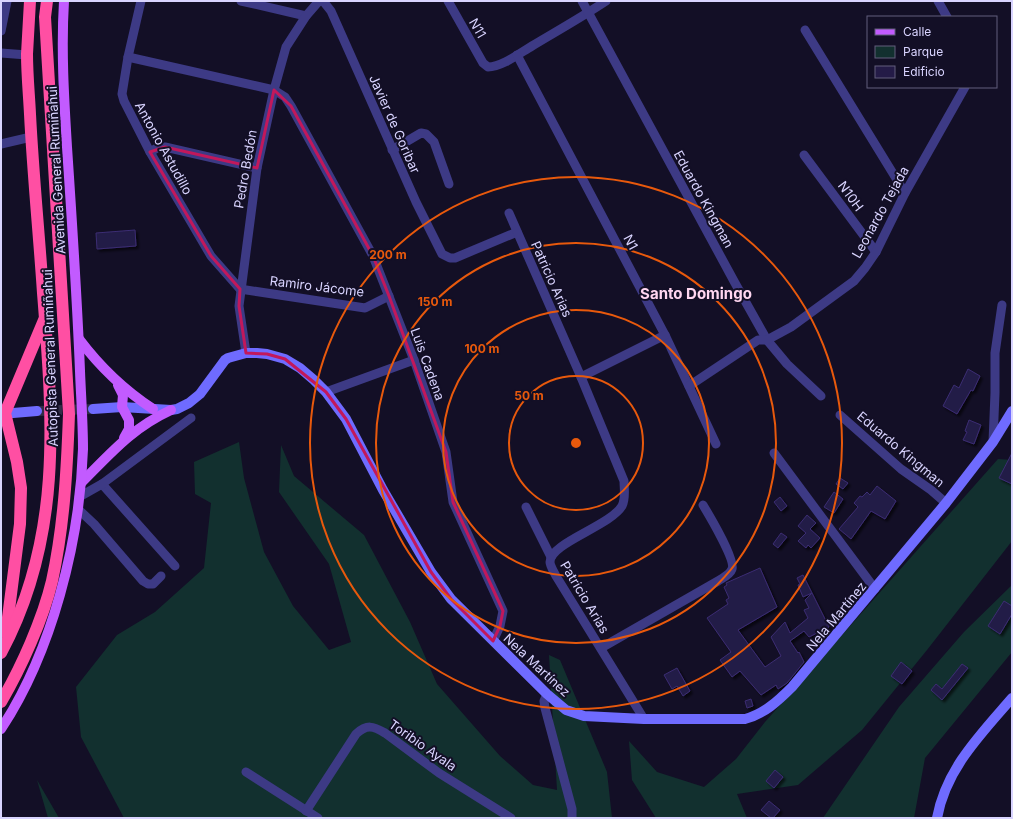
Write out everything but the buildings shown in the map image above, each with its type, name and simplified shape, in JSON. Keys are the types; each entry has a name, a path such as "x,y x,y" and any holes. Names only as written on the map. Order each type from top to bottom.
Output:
{"highway":[{"name":"Autopista General Rumiñahui","path":"3,650 33,576 42,540 49,494 51,415 31,137 27,55 30,1"},
{"name":"Autopista General Rumiñahui","path":"1,702 37,628 52,582 61,528 67,471 69,414 45,17 47,1"},
{"path":"3,650 20,524 20,488 18,462 3,413 45,317"}],"main road":[{"name":"Avenida General Rumiñahui","path":"1,729 12,712 35,664 55,611 66,572 81,483 83,448 79,339 62,62 64,1"},
{"path":"79,339 96,361 115,380 127,391 153,409"},
{"name":"Nela Martínez","path":"94,408 171,410 183,407 200,394 228,358 246,353 267,354 285,359 300,368 326,392 346,419 384,490 431,572 451,599 547,694 566,710 584,716 644,719 745,719 754,717 761,713 778,700 792,687 946,503 993,442 1012,411"},
{"path":"81,483 126,437 129,424 127,414 122,408 123,395 121,388 115,380"},
{"path":"119,444 144,425 171,410"},
{"path":"3,413 37,411"},
{"path":"937,818 942,798 956,767 965,754 1012,698"}],"street":[{"path":"1,31 7,1"},
{"name":"Antonio Astudillo","path":"141,1 128,58 122,94 124,101 150,152 211,256 240,289"},
{"path":"240,1 306,16"},
{"name":"Pedro Bedón","path":"246,353 239,306 240,289 257,168 274,90 286,47 306,16 319,1"},
{"name":"Javier de Goribar","path":"323,1 331,11 392,150 442,254 450,258 464,255 517,232"},
{"name":"N11","path":"448,1 483,63 488,67 495,67 517,55"},
{"name":"Eduardo Kingman","path":"582,1 768,340 787,364 821,396"},
{"path":"517,55 606,1"},
{"path":"938,1 946,16"},
{"path":"805,30 905,193"},
{"path":"1,53 27,55"},
{"name":"N1","path":"517,55 665,334 716,444"},
{"path":"128,58 274,90"},
{"name":"Leonardo Tejada","path":"689,386 758,340 768,340 791,327 854,281 876,252 905,193 964,88"},
{"name":"Luis Cadena","path":"274,90 285,97 291,106 372,256 389,296 414,360 446,452 453,502 503,611 500,626 493,641"},
{"path":"392,150 421,133 426,134 434,142 449,184"},
{"path":"1,144 31,137"},
{"path":"150,152 157,148 165,147 257,168"},
{"name":"N10H","path":"804,155 876,252"},
{"name":"Patricio Arias","path":"509,213 581,377 624,481 622,505 615,514 606,522 560,547 551,557 550,562 552,569 644,719"},
{"name":"Ramiro Jácome","path":"240,289 365,308 389,296"},
{"path":"993,442 995,353 1002,306"},
{"path":"581,377 665,334"},
{"path":"326,392 414,360"},
{"name":"Eduardo Kingman","path":"840,415 901,469 931,490 946,503"},
{"path":"79,497 102,484 190,418"},
{"path":"774,453 875,589"},
{"path":"102,484 175,566"},
{"path":"601,648 718,581 727,575 732,569 733,562 703,505"},
{"path":"526,507 551,557"},
{"path":"78,508 94,524 143,581 148,584 153,584 162,576"},
{"path":"547,694 544,700 545,708 572,809 572,818"},
{"name":"Toribio Ayala","path":"306,811 356,734 362,728 370,727 377,728 385,733 439,773 511,818"},
{"path":"246,772 318,818"}],"highlighted area":[{"path":"274,90 291,106 373,256 389,296 446,452 453,502 503,611 500,626 493,641 451,599 431,572 346,419 326,392 285,359 267,354 246,353 239,306 240,289 211,256 150,152 165,147 257,168"}],"green space":[{"path":"239,442 244,478 264,552 293,606 329,650 351,642 329,564 279,492 281,445 294,476 364,535 410,622 437,684 500,756 533,785 557,790 549,655 560,660 607,772 612,818 124,818 81,737 76,687 117,635 155,612 204,568 211,503 195,494 194,462"},
{"path":"998,459 1012,460 1012,541 862,730 798,785 737,794 747,818 656,818 632,780 629,741 657,772 704,787 736,759 765,722"},
{"path":"1012,585 1012,652 925,758 914,818 823,818 899,707 964,632"},
{"path":"37,780 59,818 48,818"}],"tunnel":[{"path":"37,411 93,409"}],"district":[{"name":"Santo Domingo","path":"696,293"}]}
